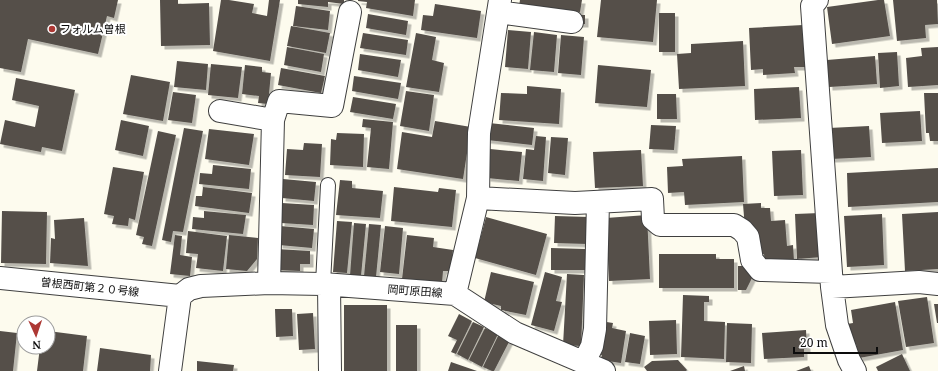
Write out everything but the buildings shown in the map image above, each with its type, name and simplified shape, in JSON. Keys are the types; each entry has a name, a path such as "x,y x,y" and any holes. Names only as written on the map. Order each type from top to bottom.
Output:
{"street":[{"path":"817,0 812,6 832,279 837,325 849,360 855,371"},
{"path":"499,6 572,22"},
{"name":"岡町原田線","path":"180,296 189,289 201,286 269,283 326,285 454,294 478,198 479,133 499,6"},
{"path":"269,283 273,120 279,101 332,106 350,12"},
{"path":"220,111 273,120"},
{"path":"478,198 576,203 652,199 653,219 660,225 734,225 742,230 748,237 752,260 760,270 832,279 938,284"},
{"path":"584,362 592,346 595,329 598,202"},
{"name":"曽根西町第２０号線","path":"0,278 180,296"},
{"path":"326,285 330,371"},
{"path":"454,294 515,332 604,371"},
{"path":"170,371 180,296"}],"lane":[{"path":"326,285 328,185"}],"place":[{"name":"フォルム曽根","path":"52,29"}]}
